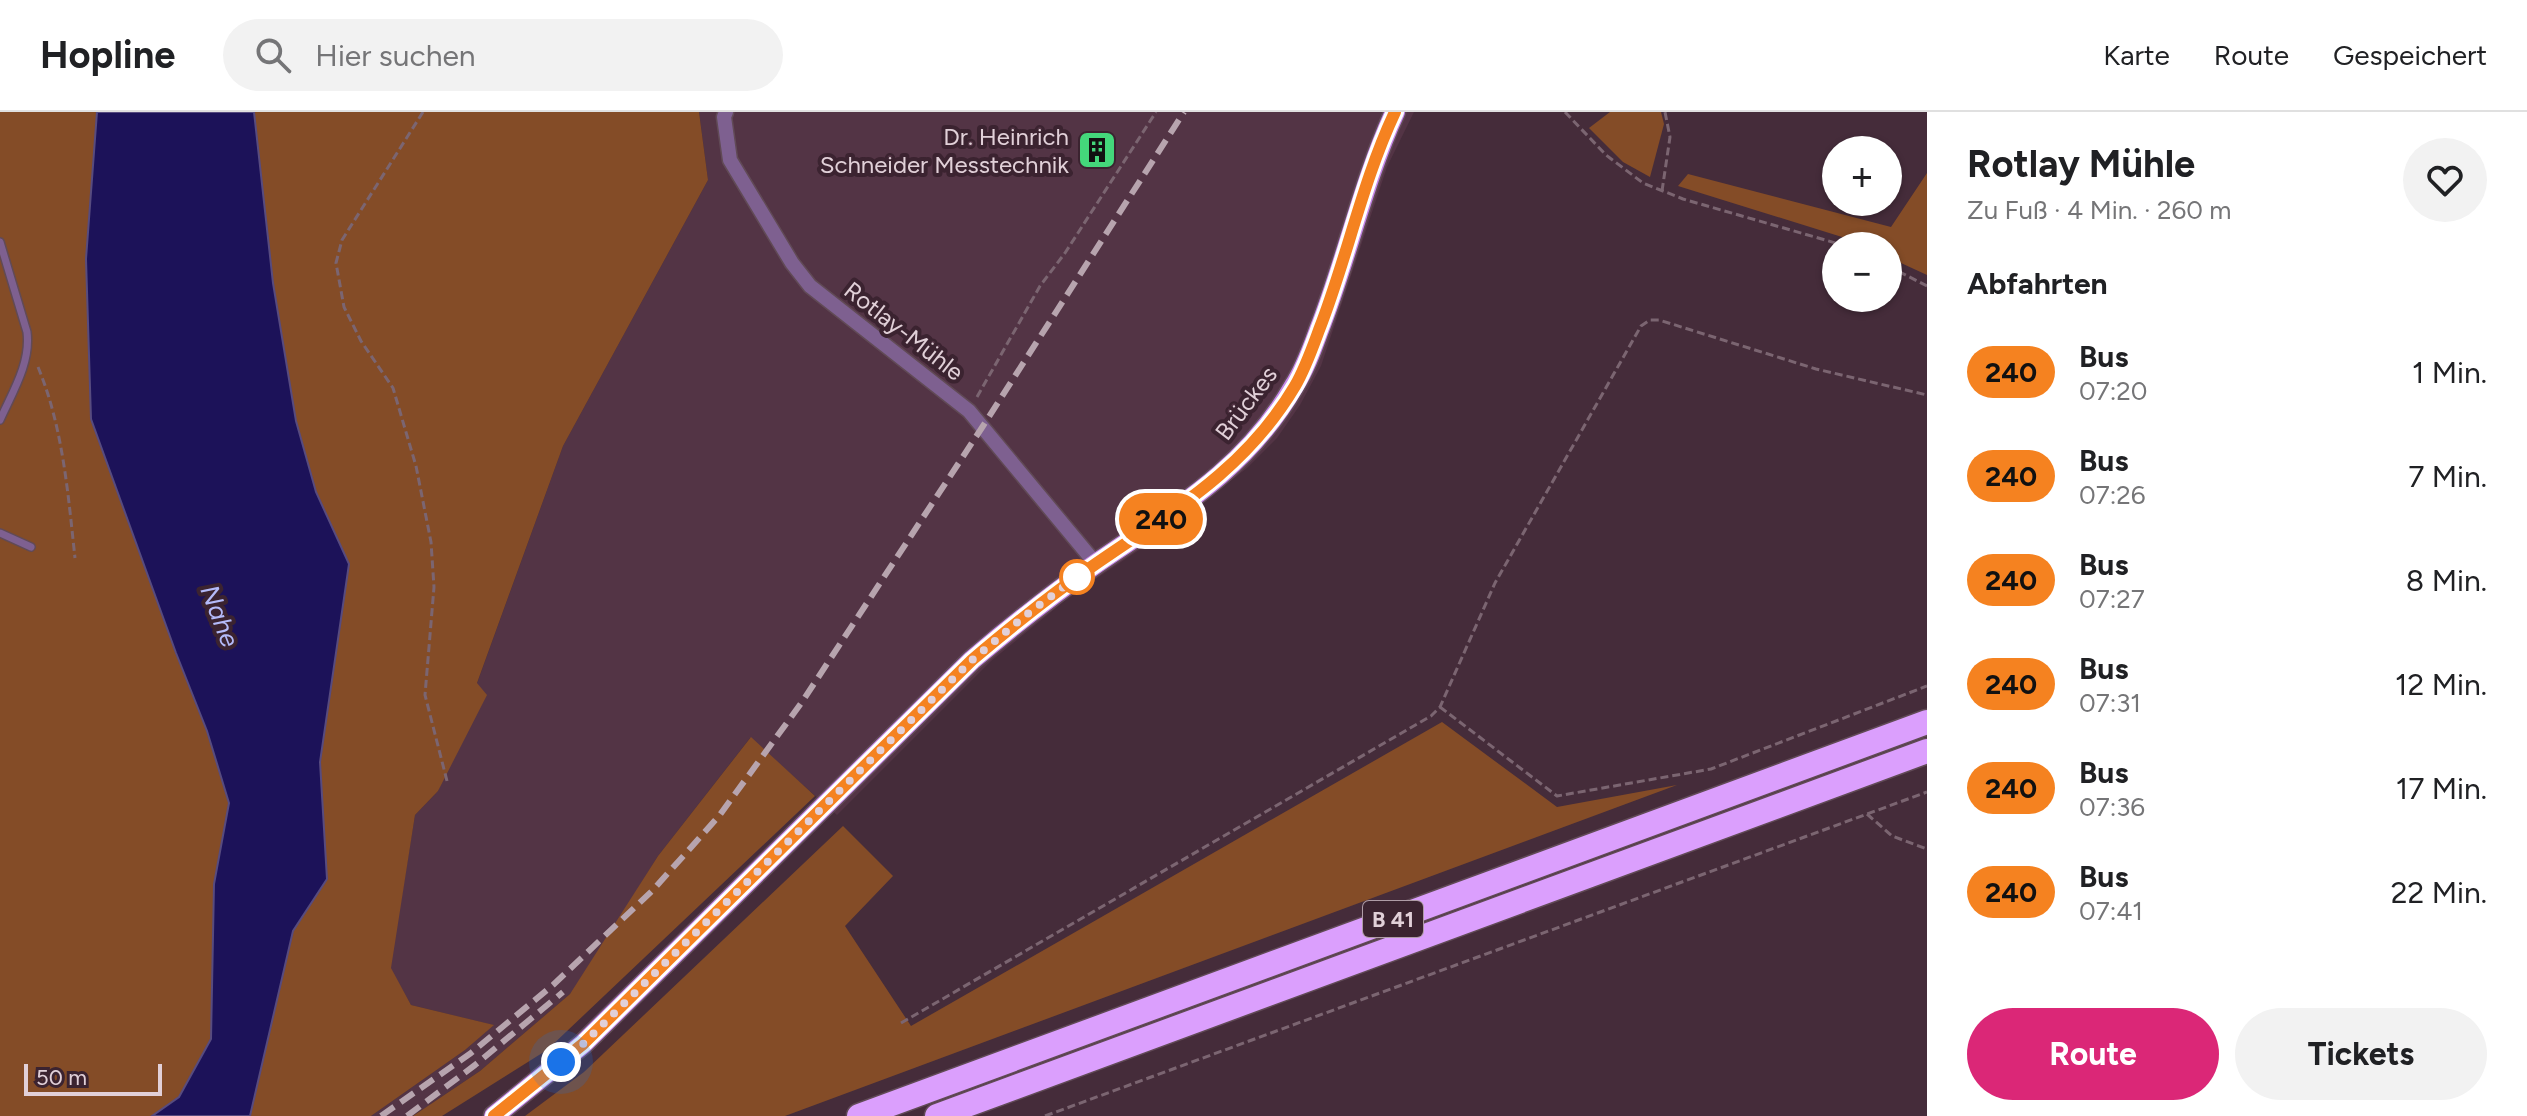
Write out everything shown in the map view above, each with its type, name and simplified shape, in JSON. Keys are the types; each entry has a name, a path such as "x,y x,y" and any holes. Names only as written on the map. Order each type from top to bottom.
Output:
{"highway":[{"name":"B 41","path":"859,1116 1927,722"},
{"name":"B 41","path":"937,1116 1927,751"}],"main road":[{"name":"Brückes","path":"494,1116 583,1044 972,660 1096,564 1187,502 1246,452 1295,385 1326,312 1367,184 1395,112"}],"street":[{"name":"Rotlay-Mühle","path":"726,112 724,117 730,160 792,263 810,286 969,411 1096,564"}],"lane":[{"path":"0,242 27,332 28,345 24,365 0,420"},
{"path":"0,533 31,547"}],"path":[{"path":"423,112 342,240 336,263 344,307 361,341 393,388 416,466 431,542 434,587 425,695 447,781"},
{"path":"969,411 1040,286 1065,253 1156,112"},
{"path":"1565,112 1583,134 1626,172 1662,191 1822,239"},
{"path":"1662,191 1670,137 1665,112"},
{"path":"1902,273 1927,286"},
{"path":"901,1023 1431,716 1440,707 1495,583 1641,326 1650,320 1659,320 1816,369 1927,395"},
{"path":"28,345 48,391 56,424 75,558"},
{"path":"1440,707 1557,796 1711,769 1927,686"},
{"path":"1045,1116 1927,792"},
{"path":"1867,814 1892,836 1927,849"}],"shaded area":[{"path":"0,112 97,112 86,259 91,419 207,731 229,803 214,884 211,1039 179,1097 152,1116 0,1116"},
{"path":"254,112 699,112 708,180 563,446 477,683 487,695 438,791 415,815 391,968 411,1005 494,1025 465,1050 371,1116 250,1116 293,931 327,878 320,762 349,564 316,492 296,421 273,283"},
{"path":"699,112 1414,112 1387,167 1321,366 1300,405 1277,438 1247,468 1160,536 1073,594 991,661 837,815 778,763 570,994 480,1071 413,1116 371,1116 465,1050 493,1025 411,1005 390,968 415,815 438,791 563,446 708,180","holes":["750,738 759,746 638,888 658,856"]},
{"path":"1610,112 1661,112 1664,124 1650,177 1623,162 1589,128"},
{"path":"1927,173 1927,275 1902,263 1902,232 1826,232 1678,186 1688,174 1822,209 1822,216 1849,216 1891,227 1898,216 1902,216 1902,210"},
{"path":"1442,722 1557,807 1677,785 785,1116 525,1116 584,1072 843,826 893,876 845,926 911,1026"},
{"path":"751,737 815,796 547,1050 442,1116 413,1116 480,1071 570,994 658,856"}],"water":[{"name":"Nahe","path":"97,112 254,112 273,283 296,421 316,492 349,564 320,762 327,879 293,931 250,1116 152,1116 179,1097 211,1039 214,884 229,803 207,731 91,419 86,259"}],"railway":[{"path":"381,1116 471,1053 553,985 652,891 719,816 802,702 1184,112"},
{"path":"407,1116 563,992"}],"bus line":[{"name":"240","path":"494,1116 583,1044 972,660 1039,605 1187,502 1246,452 1295,385 1309,355 1395,112"}],"place":[{"name":"Dr. Heinrich Schneider Messtechnik","path":"1097,150"}],"route":[{"path":"561,1062 583,1044 972,660 1077,577"}]}
